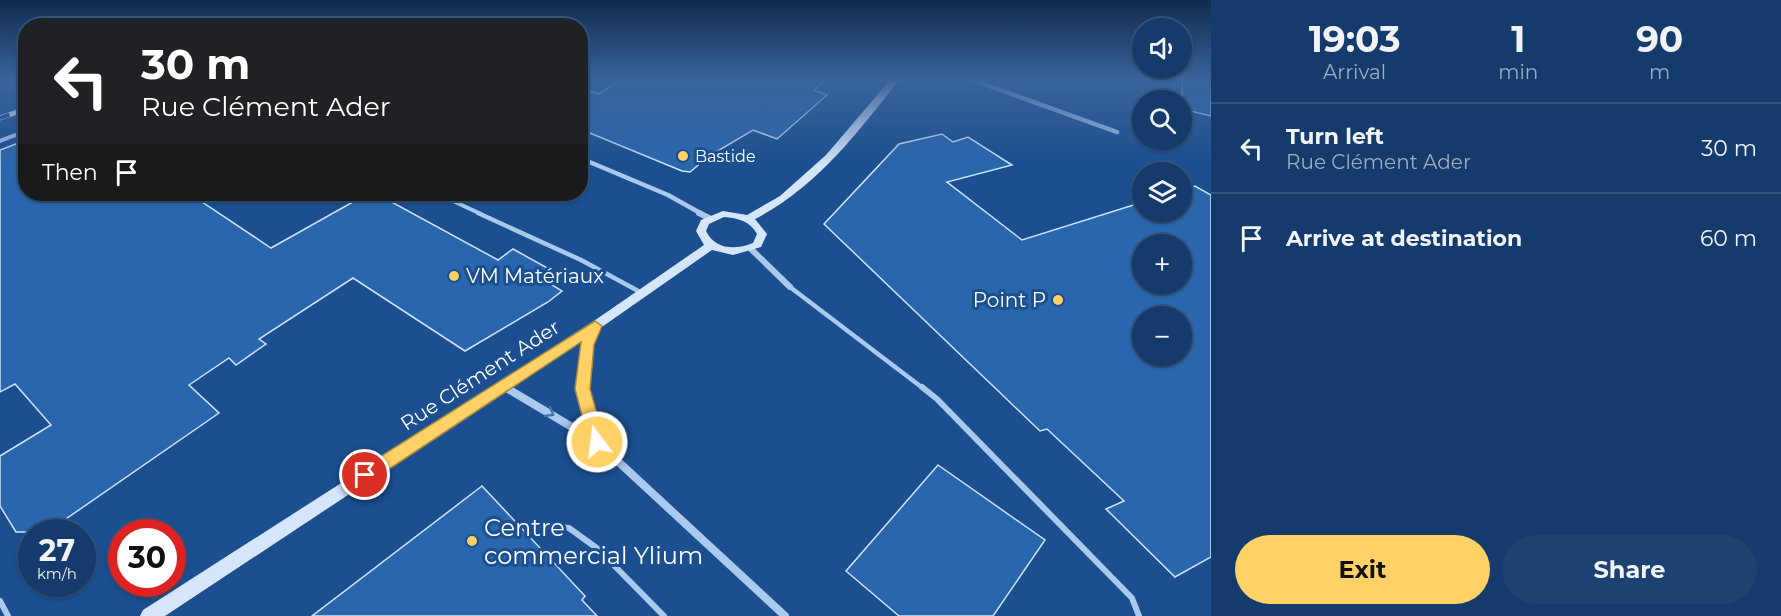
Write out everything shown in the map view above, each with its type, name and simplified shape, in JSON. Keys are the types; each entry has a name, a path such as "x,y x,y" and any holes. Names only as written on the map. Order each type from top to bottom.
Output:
{"street":[{"path":"748,218 782,200 799,186 823,163 872,108"},
{"path":"1048,108 1117,132"},
{"path":"588,161 668,195 709,218"},
{"path":"732,214 748,218 755,222 762,234 761,240 751,249 730,252 711,245 701,231 709,218 732,214"},
{"name":"Rue Clément Ader","path":"149,616 595,326 711,245"},
{"path":"751,249 790,287"},
{"path":"595,326 587,345 582,389 597,442"},
{"path":"502,386 597,442 785,616"}],"lane":[{"path":"0,141 18,134"},
{"path":"453,201 581,260 642,293"},
{"path":"790,287 937,399 1132,598 1139,616"},
{"path":"542,525 569,528 598,549 664,616"},
{"path":"0,601 8,616"}],"building":[{"path":"588,108 813,108 777,139 753,130 709,156 690,172 682,171 588,132"},
{"path":"1192,108 1211,108 1211,116 1192,111"},
{"path":"942,134 953,142 968,137 1012,165 947,182 1022,240 1132,205 1132,222 1192,222 1192,187 1195,186 1211,195 1211,557 1175,577 1106,509 1124,501 1047,429 1040,431 824,224 899,144"},
{"path":"18,143 18,201 200,201 271,248 355,201 390,201 498,260 513,249 560,275 549,283 562,291 548,302 465,351 353,278 259,339 266,344 236,365 229,358 189,385 219,413 66,519 18,519 18,532 0,506 0,456 51,425 15,384 0,392 0,150"},
{"path":"938,465 1045,540 993,616 899,616 846,571"},
{"name":"Centre commercial Ylium","path":"482,486 585,596 582,600 597,616 312,616"}],"railway":[{"path":"0,118 18,112"}],"place":[{"name":"Bastide","path":"683,156"},
{"name":"VM Matériaux","path":"454,276"},
{"name":"Point P","path":"1058,300"},
{"name":"Centre commercial Ylium","path":"472,541"}],"route":[{"path":"365,475 595,326 587,345 582,389 597,442"}]}
